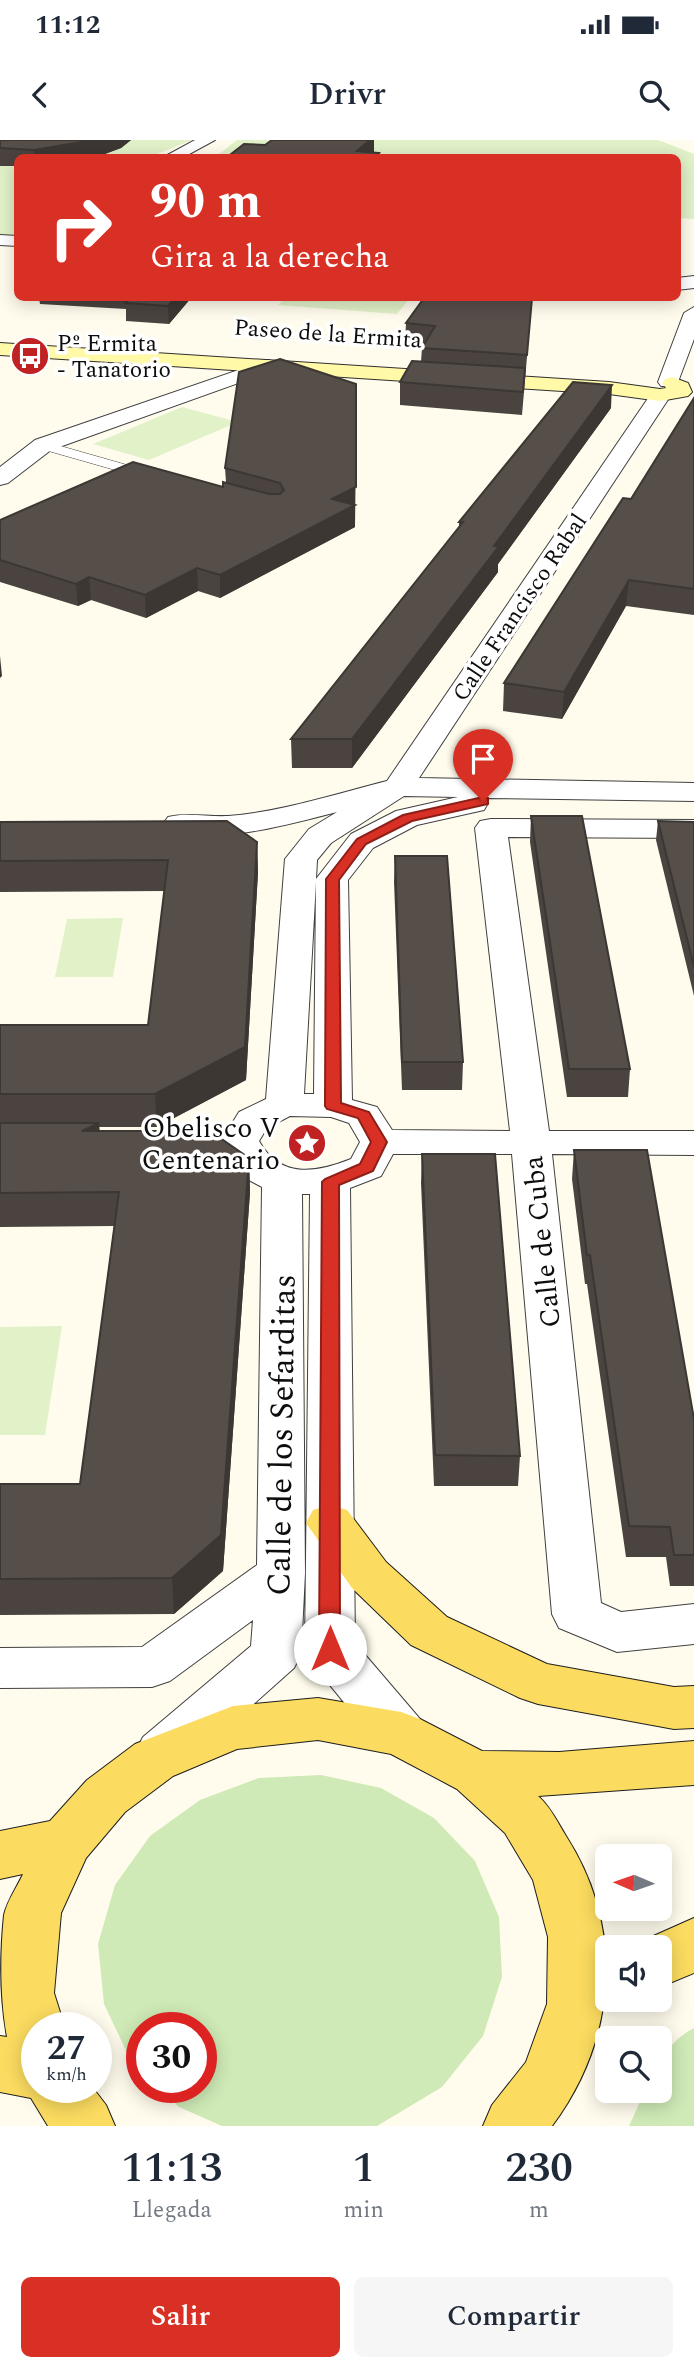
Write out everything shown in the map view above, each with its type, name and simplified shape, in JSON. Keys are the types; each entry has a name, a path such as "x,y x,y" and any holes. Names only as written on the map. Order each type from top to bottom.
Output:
{"main road":[{"name":"Paseo de la Ermita","path":"0,336 661,389 694,395"},
{"name":"Paseo de la Ermita","path":"0,349 609,388 661,389 694,386"},
{"path":"330,1523 369,1575 429,1631 538,1683 674,1708 694,1707"},
{"path":"30,2012 25,1993 33,1913 66,1842 106,1796 154,1760 233,1728 318,1719 401,1734 476,1773 524,1817 559,1873 592,1996 551,2078 514,2126"},
{"path":"476,1773 559,1774 694,1763"},
{"path":"0,1855 66,1842"},
{"path":"672,1955 694,1944"},
{"path":"0,2063 21,2067"},
{"path":"68,2103 84,2126"}],"street":[{"path":"177,154 207,140"},
{"name":"Calle Francisco Rabal","path":"301,859 320,836 403,803 661,389 692,325"},
{"name":"Paseo de la Ermita","path":"0,478 43,445 268,366"},
{"path":"150,824 228,825 299,812 534,790 694,792"},
{"path":"333,1106 332,879 362,841 403,803"},
{"path":"228,825 301,859 332,887"},
{"name":"Calle de Cuba","path":"694,829 491,828 531,1144 577,1614 617,1632 694,1624"},
{"path":"284,1105 301,859"},
{"path":"284,1105 333,1106 364,1115 379,1142 367,1167 330,1182 282,1181 253,1166 223,1141 253,1120 284,1105"},
{"path":"379,1142 694,1143"},
{"name":"Calle de los Sefarditas","path":"154,1760 276,1654 281,1573 282,1181"},
{"name":"Calle de los Sefarditas","path":"330,1182 330,1649 401,1734"},
{"path":"0,1668 152,1667 281,1573"}],"lane":[{"path":"43,445 171,481"}],"green space":[{"path":"0,140 192,140 157,154 14,154 14,236 0,236"},
{"path":"237,140 658,140 694,154 694,219 681,218 681,154 219,154"},
{"path":"282,301 408,301 397,314 278,305"},
{"path":"182,407 238,422 149,460 93,444"},
{"path":"123,918 113,977 55,977 67,919"},
{"path":"62,1326 45,1435 0,1435 0,1327"},
{"path":"321,1775 381,1788 434,1818 475,1861 499,1917 502,1977 483,2036 442,2087 377,2126 222,2126 179,2107 175,2103 217,2103 217,2012 126,2012 126,2050 112,2021 112,2012 108,2012 104,2004 98,1944 115,1885 150,1836 200,1800 259,1778"},
{"path":"694,2028 694,2126 629,2126 640,2103 672,2103 672,2045"}],"building":[{"path":"0,140 93,140 34,150 0,148"},
{"path":"272,140 370,140 357,151 379,153 231,154 244,144 265,145"},
{"path":"127,301 172,301 168,306 125,303"},
{"path":"422,301 532,301 527,355 422,348 435,326 406,323"},
{"path":"280,359 356,384 356,487 332,499 355,505 220,575 197,568 145,595 89,577 76,584 0,560 0,520 133,462 223,487 223,482 269,494 280,494 284,490 280,483 225,468 239,372"},
{"path":"412,361 525,368 523,392 400,382"},
{"path":"573,382 612,385 494,546 499,546 352,739 291,739 463,522 459,522"},
{"path":"694,398 694,589 629,580 564,692 504,683 623,498 631,499"},
{"path":"531,816 582,816 630,1069 569,1069"},
{"path":"227,821 257,842 245,1047 155,1094 0,1094 0,1025 148,1025 168,860 0,861 0,822"},
{"path":"658,821 694,822 694,967"},
{"path":"395,856 447,856 463,1062 402,1062"},
{"path":"0,1123 99,1123 82,1131 210,1131 249,1158 221,1535 172,1578 0,1579 0,1484 80,1484 119,1192 0,1193"},
{"path":"574,1150 647,1150 694,1419 694,1555 674,1555 670,1527 629,1526 590,1255 587,1255"},
{"path":"422,1154 495,1154 520,1456 435,1455"}],"place":[{"name":"Pº Ermita - Tanatorio","path":"30,356"},
{"name":"Obelisco V Centenario","path":"307,1143"}],"route":[{"path":"330,1649 330,1182 367,1167 379,1142 364,1115 333,1106 332,879 362,841 407,818 483,801"}]}
